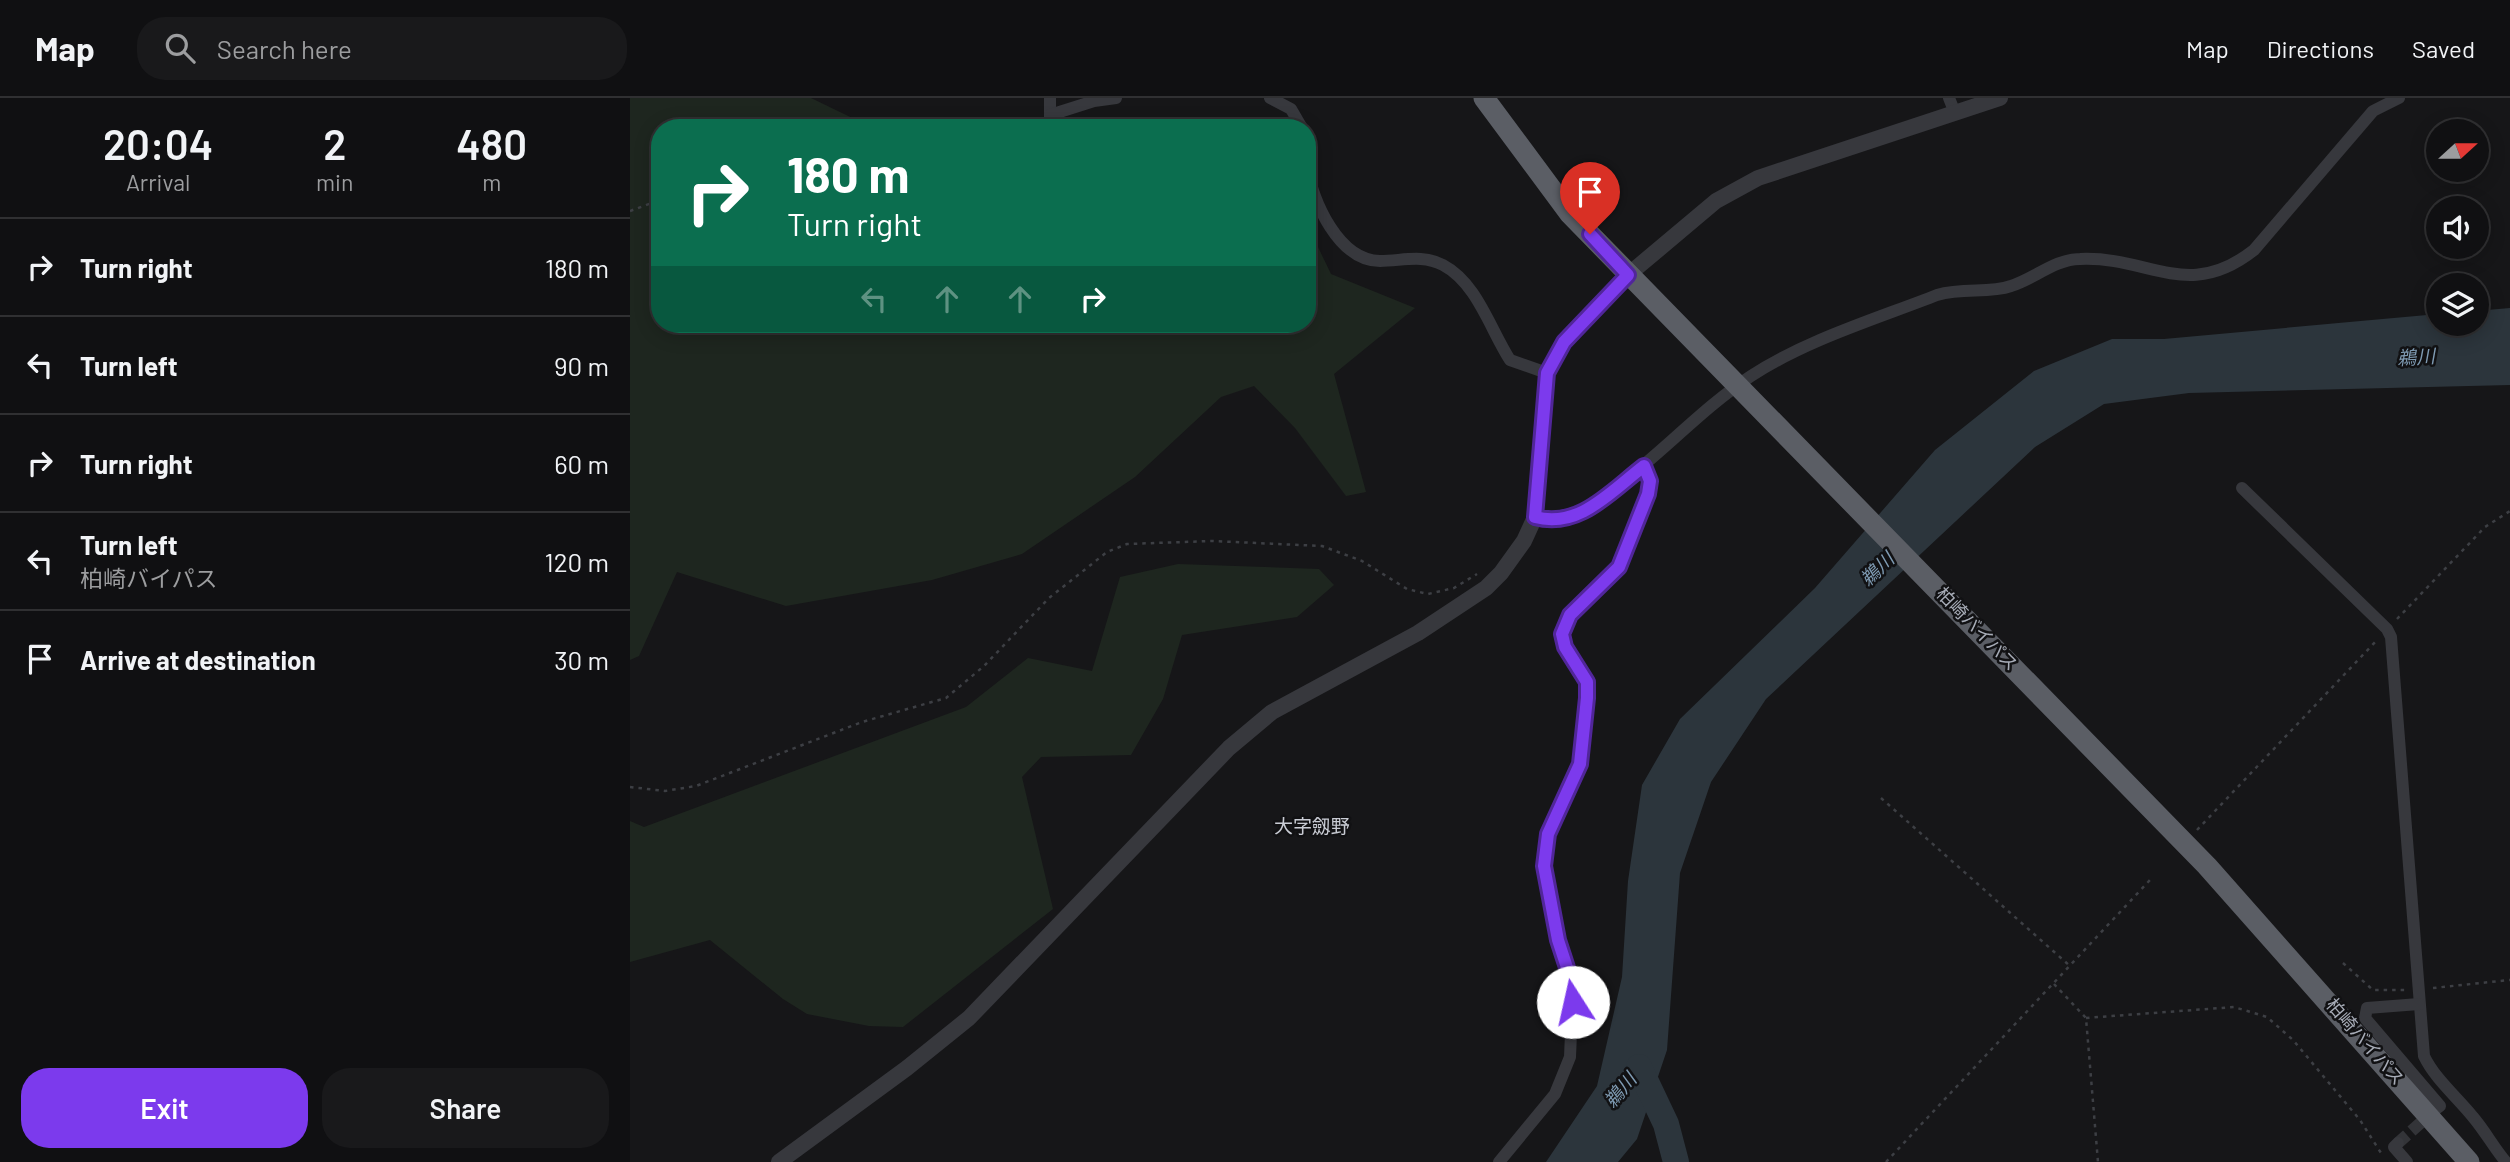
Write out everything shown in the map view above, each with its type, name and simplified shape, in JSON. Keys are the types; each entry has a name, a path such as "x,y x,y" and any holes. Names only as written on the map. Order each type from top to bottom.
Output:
{"highway":[{"name":"柏崎バイパス","path":"1484,98 1570,214 2207,866 2469,1162"}],"street":[{"path":"1049,98 1050,119"},
{"path":"1054,119 1094,101 1116,98"},
{"path":"1270,98 1292,109 1297,119"},
{"path":"779,1162 907,1068 969,1018 1229,748 1259,721 1418,633 1486,588 1501,573 1524,541 1535,517 1547,373 1564,342 1628,275 1716,201 1758,178 1952,105 2000,98"},
{"path":"1535,517 1553,522 1575,518 1644,466 1755,374 1797,352 1937,295 1959,288 2008,288 2057,264 2076,258 2096,259 2190,276 2207,275 2232,267 2254,250 2374,111 2399,98"},
{"path":"1316,200 1319,211 1347,247 1363,259 1377,261 1425,258 1443,265 1472,292 1510,360 1547,373"},
{"path":"1499,1162 1555,1094 1568,1068 1573,986 1558,940 1544,866 1548,834 1580,764 1587,682 1565,647 1562,634 1570,615 1619,567 1648,494 1650,481 1644,466"},
{"path":"2242,488 2387,629 2391,637 2424,1056 2431,1070 2476,1119 2489,1143 2506,1162"},
{"path":"2419,1004 2367,1008 2365,1018 2440,1106 2436,1109"},
{"path":"2398,1143 2394,1147 2407,1162"}],"path":[{"path":"630,211 651,203"},
{"path":"2195,832 2485,527 2510,511"},
{"path":"630,787 665,790 696,786 862,722 946,698 984,666 1049,598 1107,552 1127,544 1212,541 1322,546 1372,567 1407,589 1428,594 1454,588 1487,570 1494,568 1501,573"},
{"path":"1881,798 2070,965"},
{"path":"1886,1162 2150,880"},
{"path":"2343,963 2373,990 2417,989 2510,980"},
{"path":"2054,984 2086,1018 2098,1162"},
{"path":"2086,1018 2234,1007 2267,1017 2293,1040 2360,1120 2384,1157"}],"shaded area":[{"path":"630,98 811,98 854,119 651,119 651,333 1316,333 1316,243 1331,274 1415,308 1334,374 1366,492 1346,496 1295,428 1254,386 1221,397 1135,477 1022,554 932,580 786,606 677,572 639,656 630,660"},
{"path":"1178,564 1319,569 1334,585 1297,617 1182,635 1163,699 1131,755 1041,757 1022,777 1053,909 903,1027 869,1026 807,1014 783,999 710,940 630,962 630,821 644,827 966,707 1028,658 1092,671 1120,577"}],"water":[{"name":"鵜川","path":"2510,308 2510,385 2189,393 2104,404 2035,447 1766,699 1711,782 1680,873 1667,1050 1637,1139 1618,1162 1546,1162 1597,1086 1622,977 1628,881 1642,785 1680,719 1815,588 1935,450 2034,371 2112,339 2164,339 2426,315 2426,336 2489,336 2489,310"}],"waterway":[{"name":"鵜川","path":"1639,1067 1666,1124 1676,1162"}],"tunnel":[{"path":"2398,1143 2433,1112"}],"district":[{"name":"大字劔野","path":"1312,826"}],"route":[{"path":"1573,1002 1573,986 1558,940 1544,866 1548,834 1580,764 1587,698 1585,676 1565,647 1562,634 1570,615 1613,577 1619,567 1646,503 1650,481 1644,466 1575,518 1553,522 1535,517 1547,373 1564,342 1628,275 1590,234"}]}
